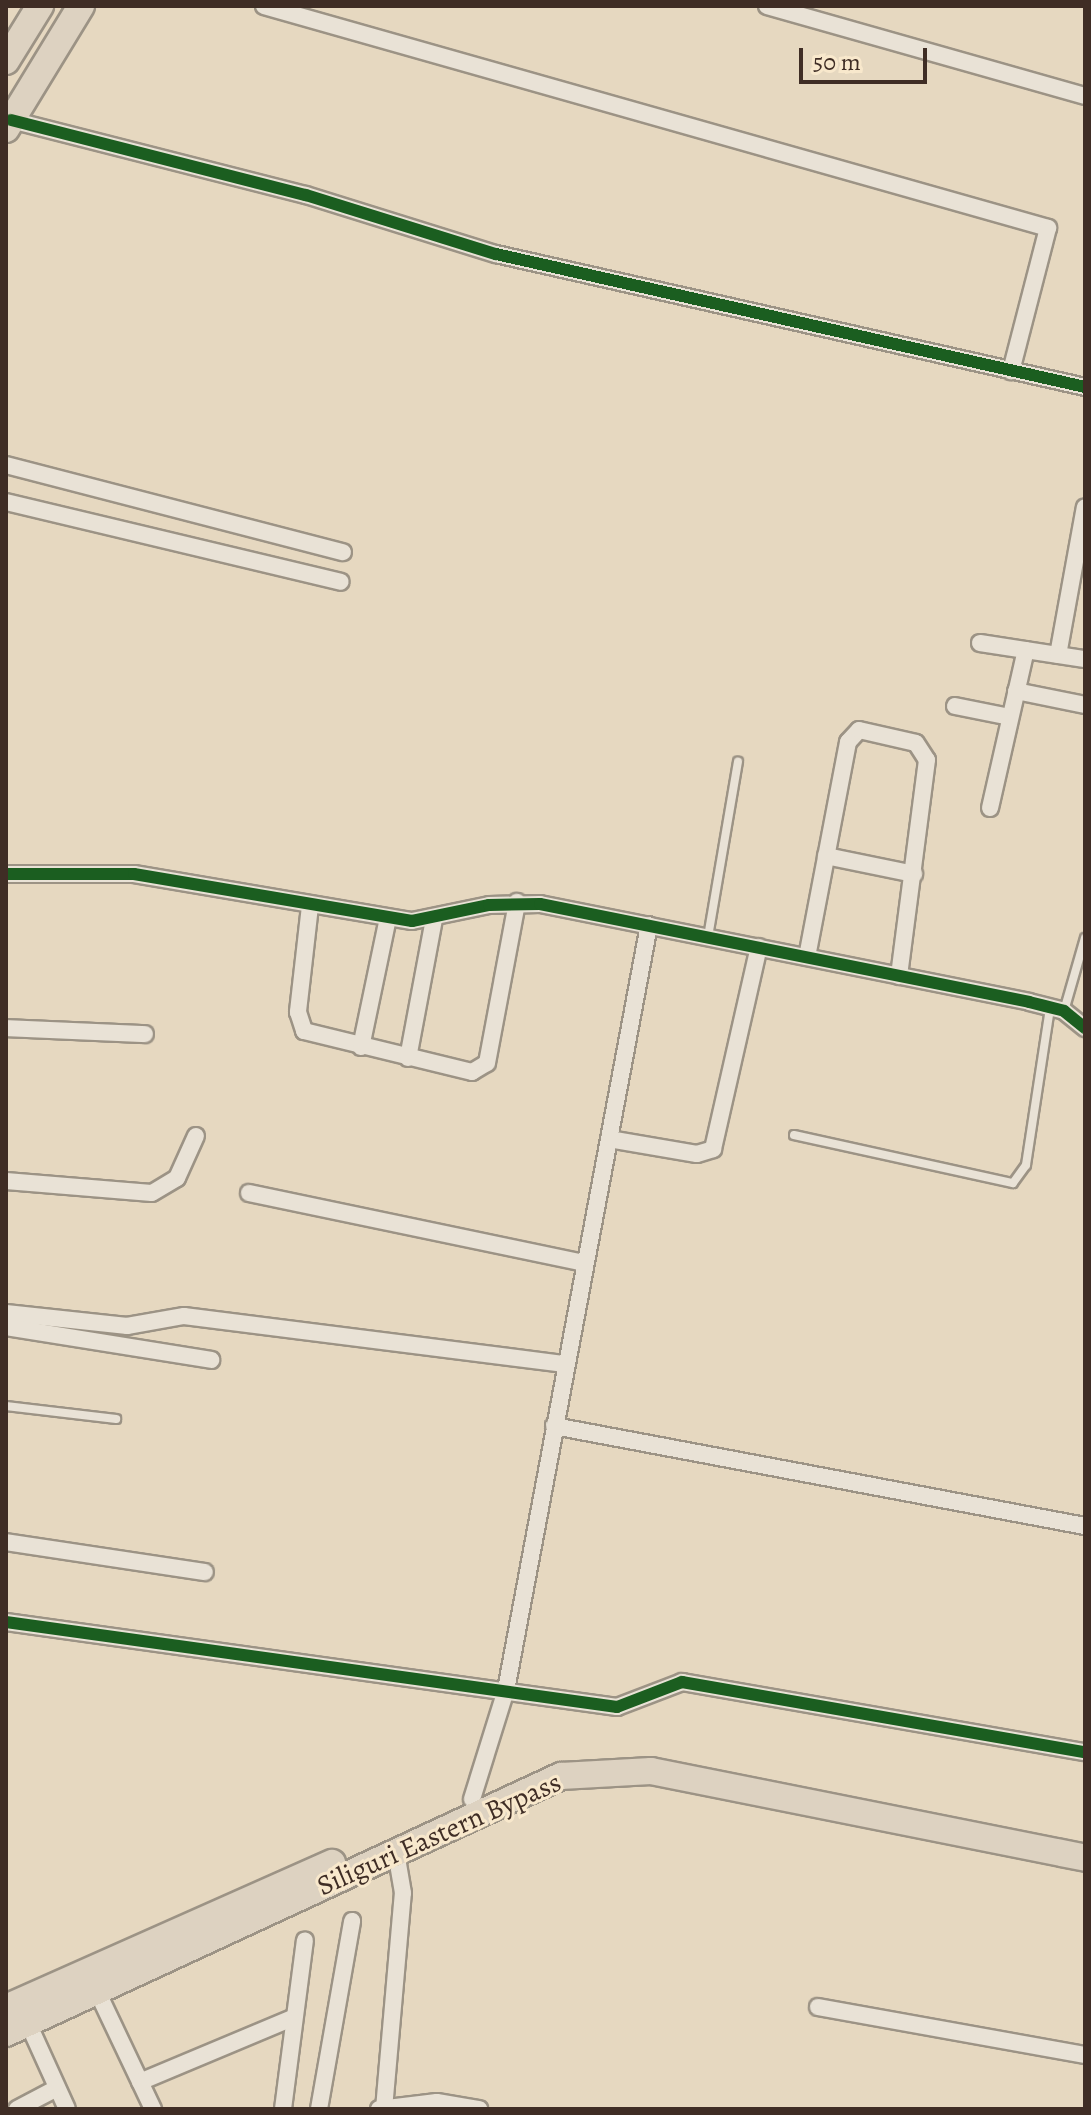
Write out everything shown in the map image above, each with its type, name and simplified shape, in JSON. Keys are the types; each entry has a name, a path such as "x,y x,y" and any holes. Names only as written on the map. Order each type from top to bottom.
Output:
{"main road":[{"path":"6,61 40,6"},
{"path":"9,124 81,6"},
{"name":"Siliguri Eastern Bypass","path":"6,2008 554,1763 635,1755 1085,1839"},
{"name":"Siliguri Eastern Bypass","path":"17,2028 561,1776 620,1770 1085,1858"}],"street":[{"path":"264,6 1046,227 1050,237 1011,371"},
{"path":"767,6 1085,96"},
{"path":"9,124 306,195 496,254 1085,387"},
{"path":"6,465 343,552"},
{"path":"6,502 341,582"},
{"path":"1058,655 1079,578 1085,507"},
{"path":"980,643 1085,659"},
{"path":"990,808 1026,650"},
{"path":"1016,691 1085,705"},
{"path":"955,706 1010,717"},
{"path":"807,957 848,742 859,730 925,749 914,874 899,976"},
{"path":"826,856 914,874"},
{"path":"6,874 134,874 388,918 434,919 517,902 649,925 1057,1009 1085,1028"},
{"path":"310,906 299,1023 313,1036 408,1058 485,1069 517,902"},
{"path":"361,1047 388,918"},
{"path":"408,1058 434,919"},
{"path":"472,1799 506,1690 649,925"},
{"path":"609,1139 697,1154 713,1149 759,947"},
{"path":"6,1028 145,1034"},
{"path":"6,1181 152,1193 177,1178 196,1136"},
{"path":"249,1193 585,1263"},
{"path":"6,1313 127,1326 184,1316 565,1364"},
{"path":"6,1327 211,1360"},
{"path":"554,1426 1085,1526"},
{"path":"6,1542 205,1572"},
{"path":"6,1622 629,1706 657,1687 682,1682 1085,1752"},
{"path":"396,1852 403,1893 383,2108 436,2106 479,2109"},
{"path":"319,2109 352,1921"},
{"path":"283,2109 292,2018 305,1940"},
{"path":"97,1991 153,2109"},
{"path":"818,2007 1085,2055"},
{"path":"140,2082 292,2018"},
{"path":"17,2028 57,2088 67,2109"},
{"path":"17,2109 57,2088"}],"lane":[{"path":"708,937 738,762"},
{"path":"794,1135 1013,1183 1026,1165 1057,1009 1085,938"},
{"path":"6,1406 116,1419"}],"cycle path":[{"path":"11,120 306,195 496,254 1085,387"},
{"path":"6,874 134,874 412,921 489,905 540,904 1029,1002 1064,1011 1085,1028"},
{"path":"6,1622 617,1707 682,1682 1085,1752"}]}
